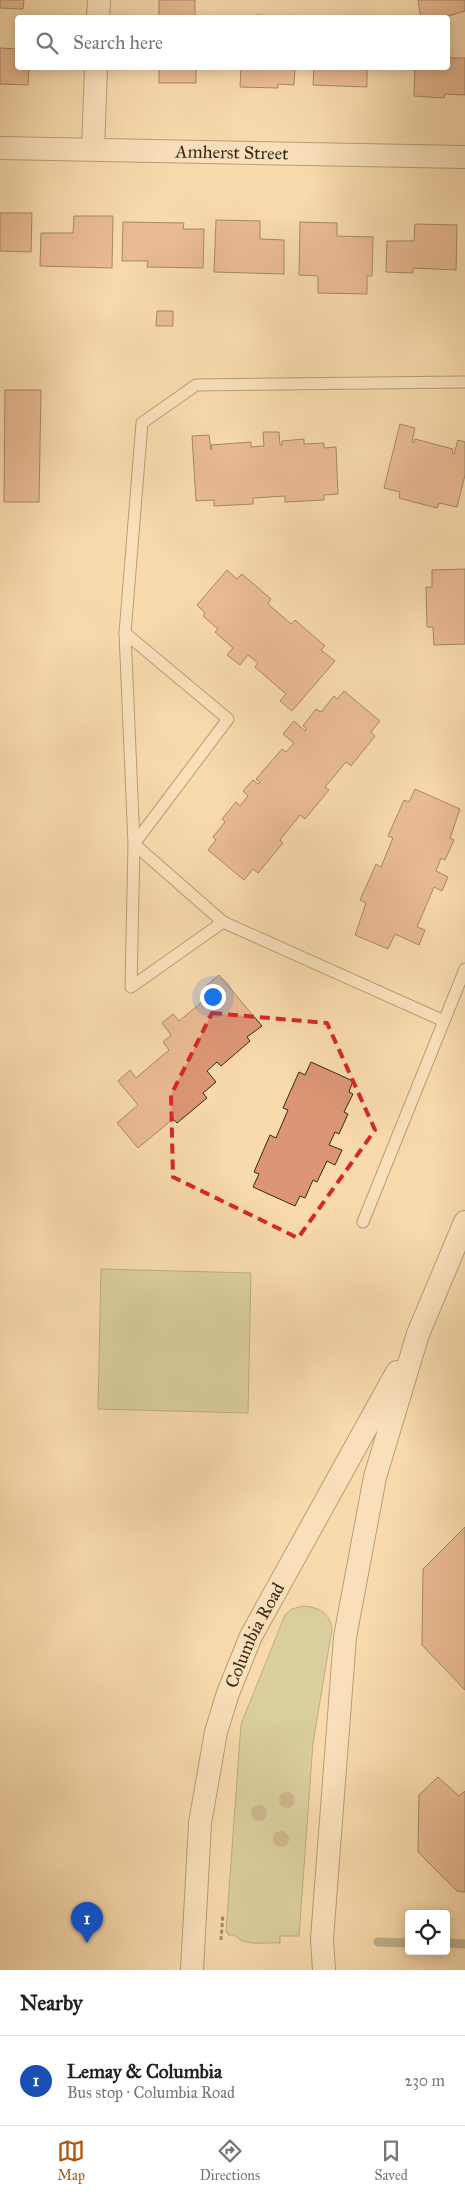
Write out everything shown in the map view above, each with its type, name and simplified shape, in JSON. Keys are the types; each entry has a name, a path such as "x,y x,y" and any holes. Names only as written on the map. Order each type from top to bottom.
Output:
{"street":[{"path":"98,15 99,0"},
{"path":"93,150 96,70"},
{"name":"Amherst Street","path":"0,148 465,157"},
{"name":"Columbia Road","path":"324,1970 322,1939 345,1637 375,1477 418,1334 465,1222"},
{"name":"Columbia Road","path":"192,1970 200,1823 216,1732 228,1693 251,1636 418,1334"}],"lane":[{"path":"223,922 131,988 134,844 125,633 142,423 196,385 465,382"},
{"path":"125,633 228,719 134,844"},
{"path":"134,844 223,922 444,1021"},
{"path":"363,1222 465,969"}],"path":[{"path":"220,1941 223,1906"}],"highlighted area":[{"path":"212,1013 327,1023 375,1130 298,1238 173,1177 171,1095"}],"green space":[{"path":"101,1269 251,1273 248,1413 98,1409"},
{"path":"303,1606 318,1609 326,1615 329,1618 332,1629 313,1743 299,1936 280,1936 280,1943 249,1943 238,1939 235,1935 228,1935 228,1932 226,1932 241,1724 285,1615 292,1609"}],"building":[{"path":"0,0 24,0 23,9 0,8"},
{"path":"159,0 195,0 195,15 159,15"},
{"path":"418,0 465,0 465,11 450,16 420,15"},
{"path":"0,48 15,49 15,70 29,70 28,85 0,84"},
{"path":"450,58 465,58 465,95 445,94 444,98 414,96 415,70 450,70"},
{"path":"159,70 196,70 196,83 159,83"},
{"path":"241,70 295,70 294,85 278,84 278,88 240,87"},
{"path":"314,70 367,70 367,87 313,85"},
{"path":"0,213 32,213 31,252 0,251"},
{"path":"74,216 113,216 112,268 40,266 41,233 73,233"},
{"path":"216,220 260,221 260,239 284,240 284,274 214,272"},
{"path":"123,222 184,223 183,229 204,229 203,268 147,267 148,261 122,261"},
{"path":"300,222 337,223 337,236 373,237 372,276 367,276 367,294 318,293 318,276 299,275"},
{"path":"415,224 457,225 456,270 413,268 413,273 386,272 387,241 414,241"},
{"path":"157,311 173,311 173,326 156,326"},
{"path":"5,390 41,390 39,502 4,502"},
{"path":"400,424 415,428 412,442 414,443 415,439 453,449 452,453 454,454 458,440 465,442 465,475 457,507 439,503 437,508 399,498 400,492 384,488"},
{"path":"263,432 279,432 280,445 282,445 282,441 304,439 304,444 324,443 324,448 336,447 338,494 324,495 324,500 285,502 285,496 253,498 253,504 214,506 214,500 196,501 192,436 209,435 211,450 211,445 251,442 251,447 264,446"},
{"path":"465,569 465,644 434,645 433,627 427,627 426,587 432,587 432,570"},
{"path":"227,570 237,579 242,574 271,599 268,604 291,624 295,620 325,646 321,650 335,661 292,711 280,701 286,694 255,667 258,663 248,655 240,665 227,655 233,648 215,632 218,629 203,616 205,613 197,605"},
{"path":"344,691 380,721 371,732 375,736 351,766 346,762 325,787 329,790 305,819 300,815 280,840 283,843 258,873 253,869 244,880 208,850 216,840 213,837 225,822 222,819 236,802 240,806 248,796 243,791 253,780 258,784 260,782 256,779 282,749 286,752 294,743 283,734 294,721 305,731 306,728 303,726 316,709 321,712 334,696 337,699"},
{"path":"415,789 460,809 450,838 454,840 445,860 441,858 436,871 448,877 442,891 434,887 417,927 425,930 419,945 395,934 388,949 355,935 366,903 360,900 376,864 381,867 393,838 388,836 404,800 409,802"},
{"path":"219,975 262,1026 247,1037 250,1041 221,1066 217,1062 207,1071 216,1082 203,1093 207,1098 177,1123 173,1119 138,1148 117,1123 138,1105 118,1081 130,1070 136,1078 169,1050 163,1042 171,1035 162,1023 173,1014 179,1021 213,993 206,986"},
{"path":"311,1062 353,1081 349,1092 353,1094 344,1112 348,1114 339,1134 335,1132 329,1145 342,1150 335,1165 327,1161 317,1182 313,1180 305,1198 300,1196 295,1206 253,1187 259,1174 254,1172 270,1135 276,1138 288,1110 283,1108 299,1072 305,1075"},
{"path":"465,1527 465,1690 422,1645 423,1569"},
{"path":"438,1777 459,1796 465,1791 465,1892 457,1891 418,1852 419,1795"}],"waterway":[{"path":"378,1942 405,1943"},
{"path":"450,1943 465,1944"}],"place":[{"name":"Lemay & Columbia","path":"87,1943"}]}
